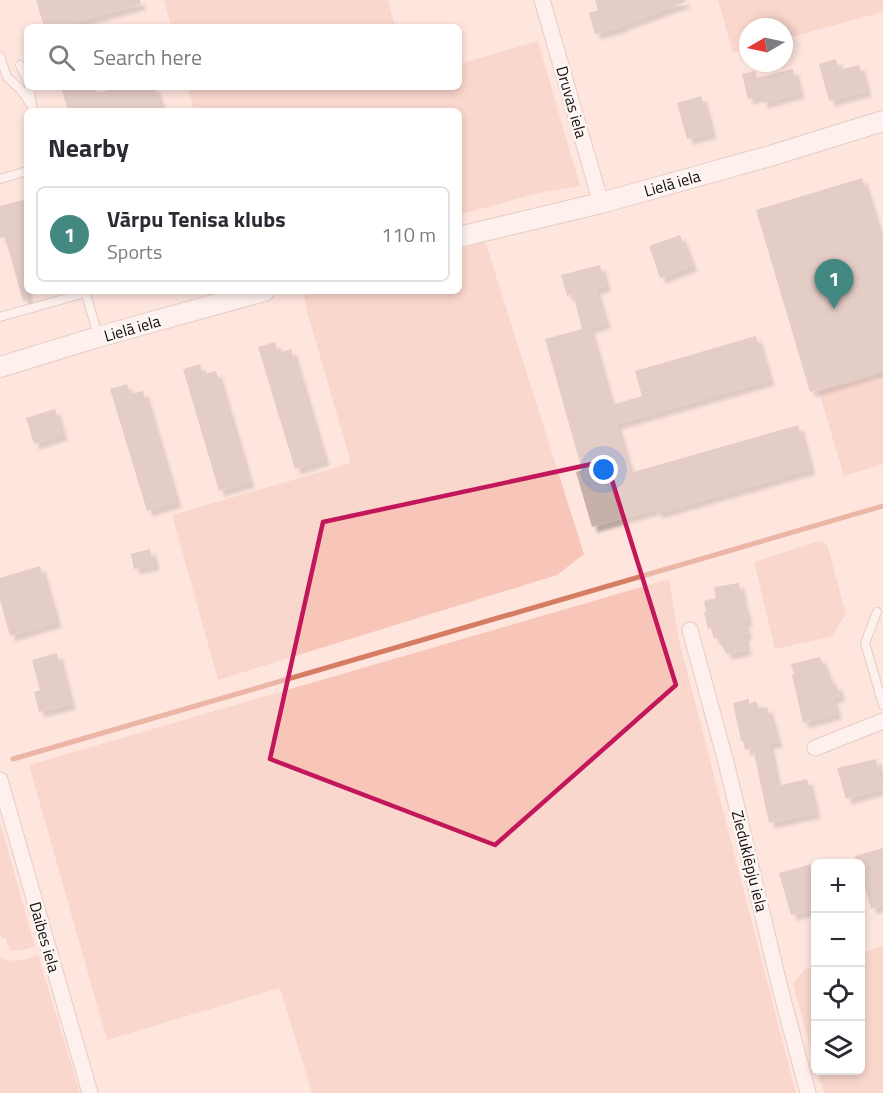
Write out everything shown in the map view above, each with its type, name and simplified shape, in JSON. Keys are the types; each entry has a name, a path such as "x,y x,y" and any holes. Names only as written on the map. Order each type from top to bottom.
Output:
{"street":[{"name":"Druvas iela","path":"542,0 601,203"},
{"name":"Lielā iela","path":"462,236 601,203 770,156 883,121"},
{"name":"Lielā iela","path":"0,367 253,294"},
{"name":"Zieduklēpju iela","path":"690,630 727,766 780,988 808,1093"},
{"path":"814,748 883,721"},
{"name":"Daibes iela","path":"0,780 90,1093"}],"lane":[{"path":"0,56 7,77 21,90 32,108"},
{"path":"20,65 24,74"},
{"path":"29,90 32,108"},
{"path":"0,179 24,172"},
{"path":"0,317 78,294"},
{"path":"86,294 98,337"},
{"path":"877,612 865,643 883,705"}],"highlighted area":[{"path":"606,461 676,685 495,845 270,759 323,522"}],"shaded area":[{"path":"164,0 388,0 394,24 170,24"},
{"path":"718,0 883,0 883,12 793,37 793,18 739,18 739,51 733,53"},
{"path":"538,41 580,186 538,193 462,214 462,108 193,108 189,90 462,90 462,63"},
{"path":"485,241 584,554 557,575 218,680 172,515 351,463 304,296 314,294 462,294 462,249"},
{"path":"883,373 883,464 844,476 819,392"},
{"path":"819,541 827,544 846,614 831,637 775,649 754,562"},
{"path":"669,579 678,636 796,1093 312,1093 280,988 107,1040 29,765"},
{"path":"0,822 35,947 22,950 10,951 6,938 2,938 0,934"},
{"path":"883,946 883,1093 824,1093 818,1075 865,1075 865,952"},
{"path":"38,955 80,1093 0,1093 0,957 14,961"},
{"path":"811,967 811,1049 793,984 805,969"}],"building":[{"path":"36,0 140,0 141,4 77,22 77,24 43,24"},
{"path":"595,0 685,0 685,2 621,27 595,34 589,13 598,10"},
{"path":"836,59 839,70 859,65 866,91 829,101 819,64"},
{"path":"793,69 799,93 762,103 761,95 748,99 742,74 755,72 757,78 781,72 793,72"},
{"path":"62,90 96,90 97,93 108,90 156,90 161,108 67,108"},
{"path":"701,96 711,133 687,139 677,103"},
{"path":"862,178 883,248 883,370 810,392 756,210"},
{"path":"24,200 24,294 27,294 27,300 23,301 5,237 0,238 0,206"},
{"path":"680,235 692,266 660,278 649,246"},
{"path":"600,265 605,286 595,289 605,323 589,328 611,405 642,396 635,371 756,336 769,380 616,424 630,473 798,425 810,469 657,513 656,509 592,527 576,472 582,470 545,339 582,329 573,294 567,296 561,275"},
{"path":"275,342 278,353 291,349 324,460 295,469 258,347"},
{"path":"200,364 203,375 216,371 249,482 219,491 183,369"},
{"path":"127,384 130,394 143,391 176,502 147,511 110,389"},
{"path":"55,409 62,435 34,444 26,418"},
{"path":"150,549 154,565 134,569 131,554"},
{"path":"40,566 56,622 10,636 0,600 0,578"},
{"path":"739,583 747,620 743,622 747,634 743,635 746,650 727,654 717,638 714,639 711,628 708,629 704,601 716,598 714,587"},
{"path":"57,653 70,704 39,712 34,692 40,690 32,660"},
{"path":"820,657 831,685 836,684 840,696 832,698 836,714 803,723 791,664"},
{"path":"749,699 749,704 756,701 759,709 767,707 777,742 768,744 777,786 807,779 815,813 769,823 753,748 745,750 743,741 741,741 733,703"},
{"path":"876,759 883,789 846,799 837,768"},
{"path":"883,848 883,905 871,909 865,888 865,859 856,859 855,856"},
{"path":"811,864 811,910 791,915 779,873"}],"waterway":[{"path":"13,759 883,506"}],"place":[{"name":"Vārpu Tenisa klubs","path":"834,309"}]}
